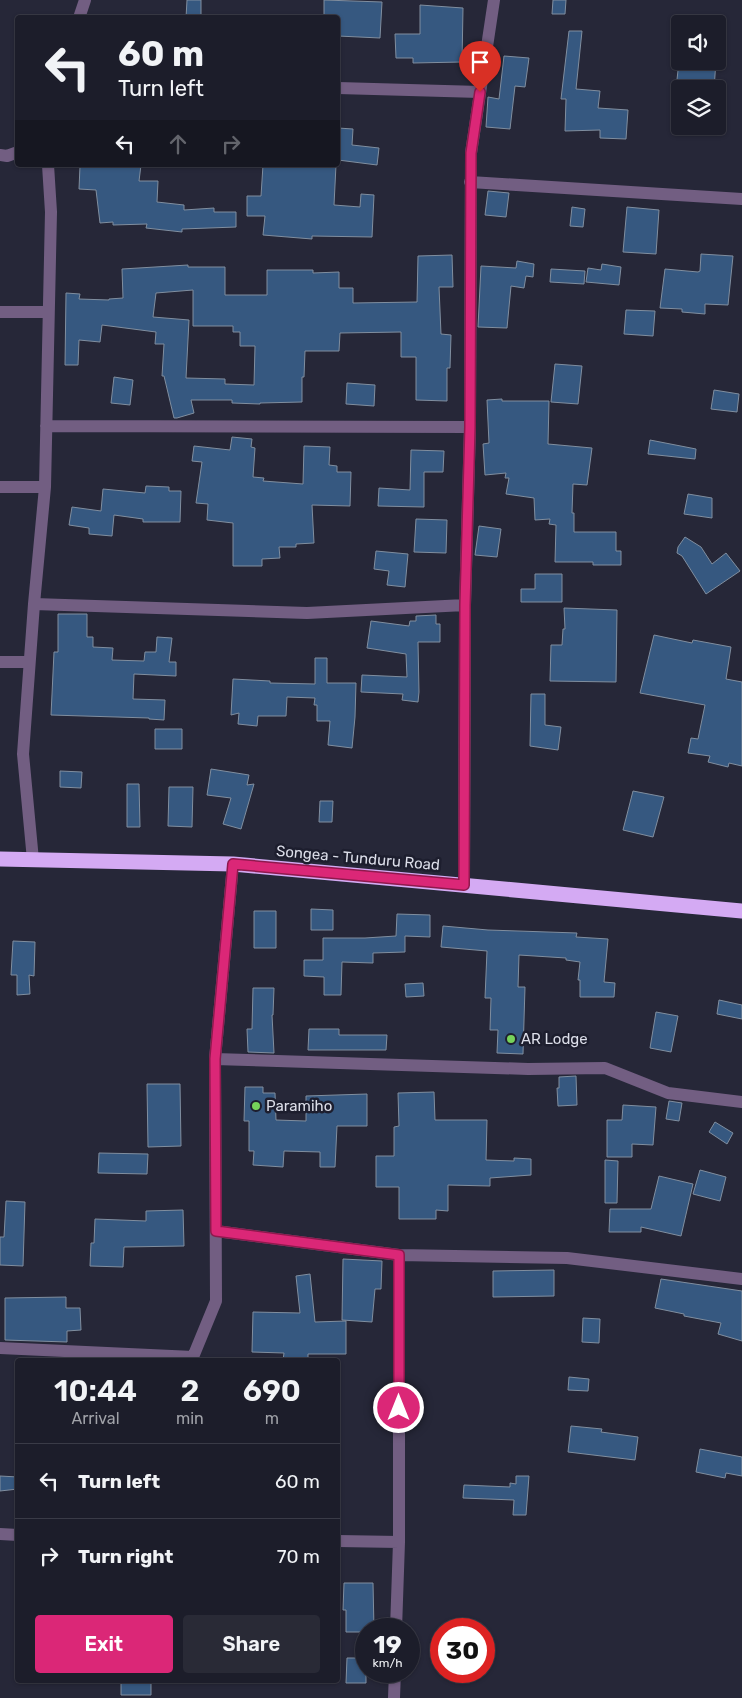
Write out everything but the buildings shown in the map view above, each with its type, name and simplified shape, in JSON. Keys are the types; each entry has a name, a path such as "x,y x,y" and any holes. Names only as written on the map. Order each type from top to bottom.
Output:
{"highway":[{"name":"Songea - Tunduru Road","path":"0,858 233,864 742,911"}],"street":[{"path":"80,15 84,0"},
{"path":"464,885 465,605 470,427 470,182 471,153 494,0"},
{"path":"340,88 480,92"},
{"path":"0,155 7,156 15,153"},
{"path":"33,860 23,754 29,662 45,487 51,212 48,167"},
{"path":"470,182 742,199"},
{"path":"0,312 48,312"},
{"path":"46,426 470,427"},
{"path":"0,487 45,487"},
{"path":"34,604 307,613 465,605"},
{"path":"0,662 29,662"},
{"path":"0,1348 193,1357 216,1301 215,1059 233,864"},
{"path":"215,1059 528,1069 605,1068 668,1092 742,1102"},
{"path":"216,1231 399,1255 567,1258 742,1279"},
{"path":"396,1618 399,1542 399,1255"},
{"path":"0,1534 15,1535"},
{"path":"340,1541 399,1542"},
{"path":"394,1698 395,1683"}],"place":[{"name":"AR Lodge","path":"511,1039"},
{"name":"Paramiho","path":"256,1106"}],"route":[{"path":"399,1408 399,1255 216,1231 215,1059 233,864 464,885 465,605 470,427 470,182 471,153 480,92"}]}
